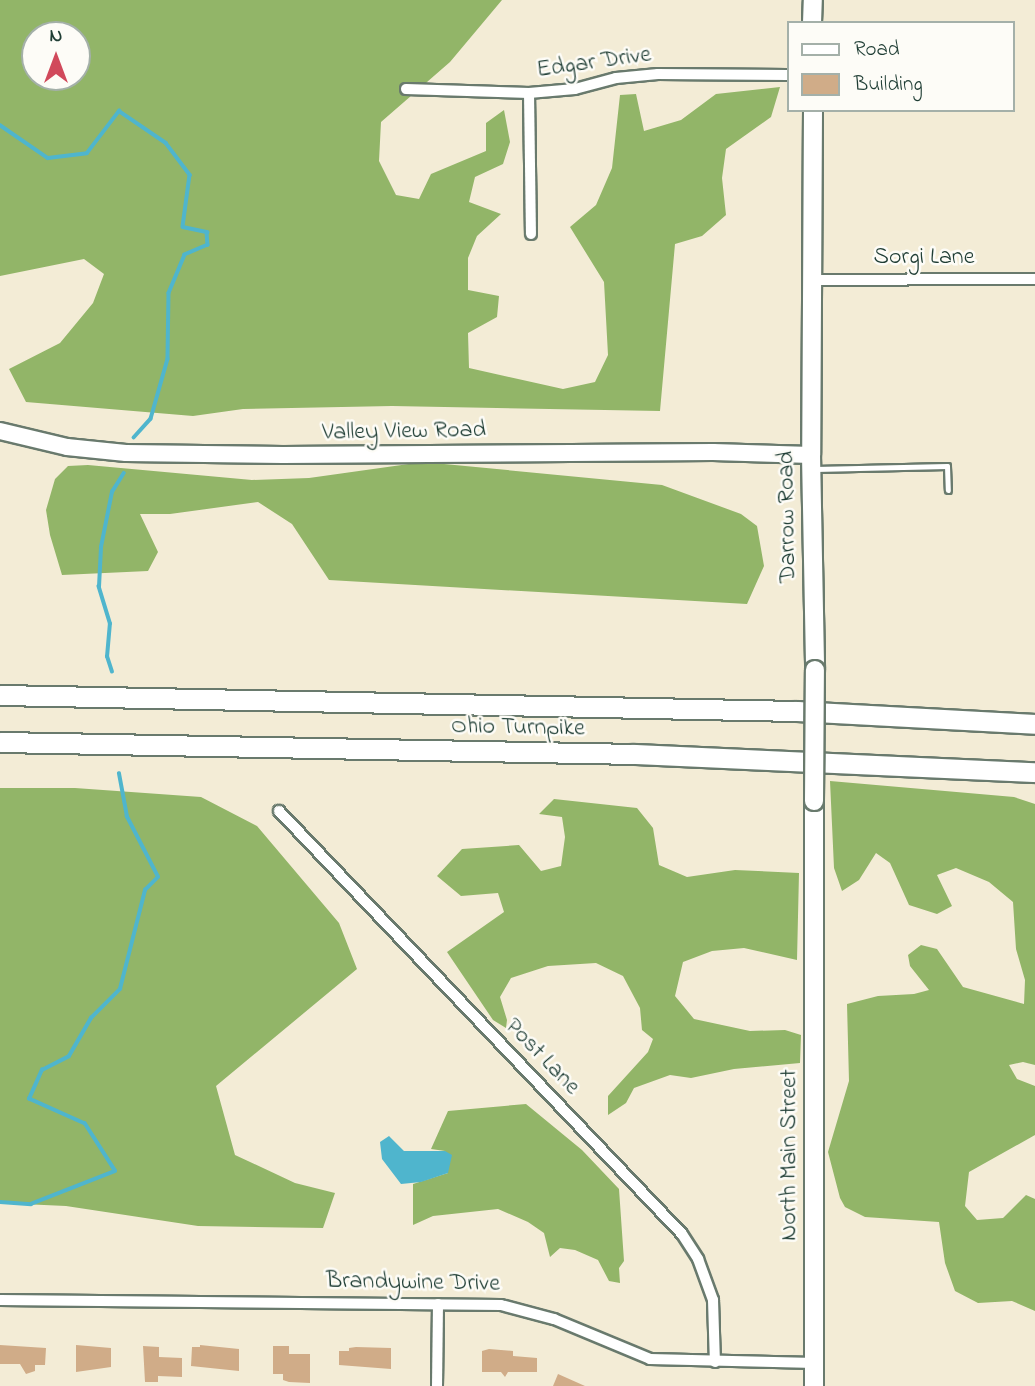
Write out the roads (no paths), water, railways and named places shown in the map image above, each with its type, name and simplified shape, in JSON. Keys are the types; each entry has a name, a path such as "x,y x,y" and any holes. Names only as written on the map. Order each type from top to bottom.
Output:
{"highway":[{"name":"Ohio Turnpike","path":"0,695 797,711 1035,724"},
{"name":"Ohio Turnpike","path":"0,742 634,754 1035,772"}],"main road":[{"path":"813,0 813,21"},
{"name":"Darrow Road","path":"813,112 813,924"},
{"name":"Valley View Road","path":"0,431 67,447 126,453 283,456 713,452 811,462"},
{"name":"North Main Street","path":"813,924 814,1386"}],"street":[{"name":"Edgar Drive","path":"405,89 529,93 575,89 616,78 658,74 786,75"},
{"path":"529,93 531,234"},
{"name":"Sorgi Lane","path":"813,280 1035,279"},
{"name":"Post Lane","path":"279,811 682,1234 698,1259 713,1300 715,1362"},
{"name":"Brandywine Drive","path":"0,1300 519,1307 650,1359 815,1363"},
{"path":"437,1386 438,1304"}],"lane":[{"path":"811,462 947,466 948,490"}],"water":[{"path":"389,1136 404,1151 445,1151 452,1155 448,1173 421,1182 401,1184 382,1159 380,1142"}],"waterway":[{"path":"0,125 48,158 87,153 119,111 166,143 190,175 183,227 207,232 208,245 185,255 169,293 168,359 151,419 134,438"},
{"path":"112,672 107,657 110,624 99,587 101,547 112,492 124,473"},
{"path":"0,1202 31,1204 115,1171 85,1124 29,1099 42,1070 69,1056 91,1018 120,989 145,890 158,877 127,817 119,774"}]}
